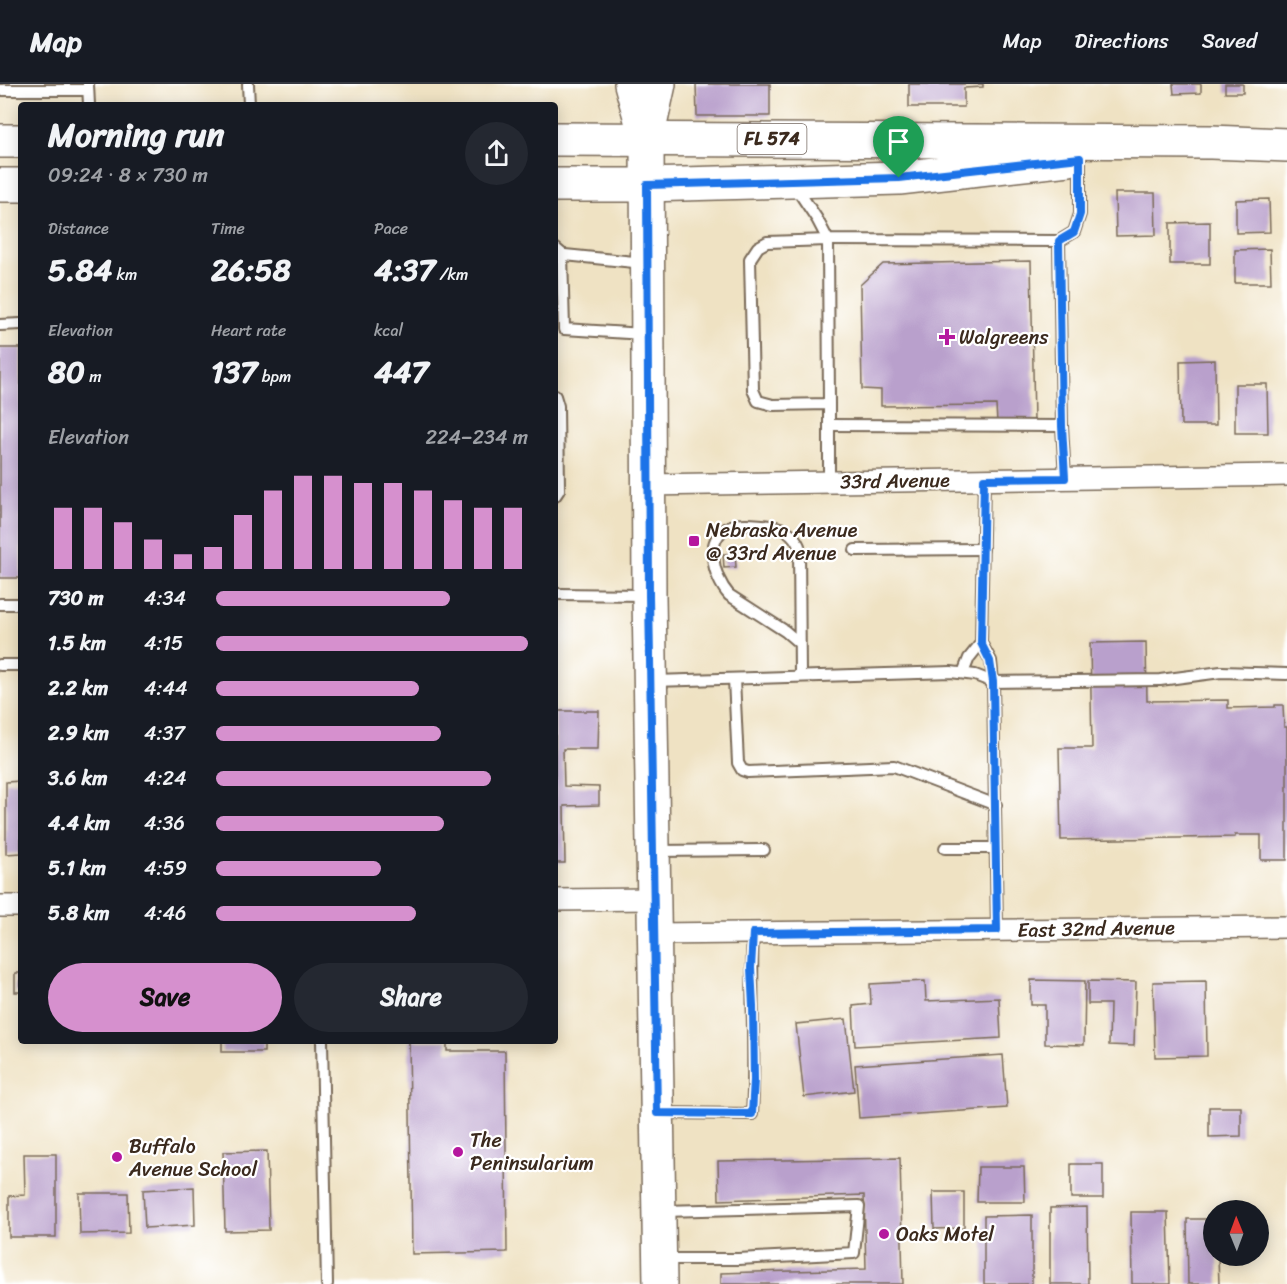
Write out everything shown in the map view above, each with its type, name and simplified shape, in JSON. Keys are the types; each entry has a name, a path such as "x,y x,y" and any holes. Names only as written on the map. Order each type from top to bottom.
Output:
{"main road":[{"path":"632,84 647,139"},
{"path":"659,84 647,139 647,334 653,934 660,1271"},
{"name":"FL 574","path":"558,139 1211,142 1287,145"},
{"path":"0,141 18,141"},
{"name":"FL 574","path":"558,185 647,185 899,178 1211,142"},
{"path":"0,185 18,185"}],"street":[{"name":"33rd Avenue","path":"648,485 1287,474"},
{"path":"558,900 653,898"},
{"path":"0,906 18,906"},
{"name":"East 32nd Avenue","path":"653,934 1287,927"}],"lane":[{"path":"248,84 249,102"},
{"path":"2,88 88,87 89,102"},
{"path":"829,404 773,405 758,401 753,390 750,259 758,247 767,242 828,240 1059,241 1074,232 1080,214 1080,158"},
{"path":"792,182 828,240 829,482"},
{"path":"1059,241 1065,478"},
{"path":"558,252 648,263"},
{"path":"559,277 564,329 647,334"},
{"path":"0,325 18,324"},
{"path":"558,406 560,490 558,492"},
{"path":"829,425 1062,426"},
{"path":"984,479 981,643 990,661 993,682 997,930"},
{"path":"799,643 785,631 729,595 719,582 714,564 714,544 718,536 732,525 782,528 790,532 799,546 800,676"},
{"path":"855,550 983,549"},
{"path":"558,594 649,595"},
{"path":"0,604 18,604"},
{"path":"963,673 969,658 981,643"},
{"path":"0,665 18,665"},
{"path":"650,681 951,672 975,675 993,682 1160,680 1221,672 1287,674"},
{"path":"734,679 738,763 742,770 748,772 894,766 996,805"},
{"path":"945,848 995,848"},
{"path":"652,851 764,850"},
{"path":"657,1113 752,1114 754,1080 751,968 753,933"},
{"path":"322,1044 327,1284"},
{"path":"659,1211 859,1206 854,1253 738,1259 660,1271"}],"building":[{"path":"696,84 770,84 770,116 697,116"},
{"path":"909,84 983,84 983,87 964,88 964,107 909,107"},
{"path":"1173,84 1201,84 1201,93 1174,94"},
{"path":"1225,84 1243,84 1243,93 1225,93"},
{"path":"1115,193 1155,193 1156,235 1116,236"},
{"path":"1269,199 1270,232 1236,233 1236,200"},
{"path":"1210,222 1210,264 1170,264 1170,223"},
{"path":"1270,249 1271,283 1235,283 1235,250"},
{"name":"Walgreens","path":"1031,261 1034,422 997,422 996,405 881,406 881,390 862,389 860,285 883,264"},
{"path":"0,348 18,348 18,578 0,578"},
{"path":"1215,360 1216,425 1181,425 1180,361"},
{"path":"1235,384 1267,384 1268,433 1235,433"},
{"path":"723,554 735,554 736,567 724,568"},
{"path":"1146,642 1147,701 1228,700 1228,708 1283,705 1284,727 1287,727 1287,860 1261,860 1261,835 1061,840 1059,748 1092,748 1090,643"},
{"path":"558,711 599,711 598,749 563,749 564,786 599,787 599,805 564,806 565,863 558,863"},
{"path":"18,781 18,853 6,854 6,782"},
{"path":"15,973 18,973 18,992 15,992"},
{"path":"1031,980 1085,981 1084,1045 1045,1044 1045,1005 1031,1005"},
{"path":"925,981 926,1001 999,998 1001,1038 855,1046 853,1006 871,1004 870,984"},
{"path":"1088,981 1136,982 1134,1046 1109,1045 1110,1004 1088,1004"},
{"path":"1206,981 1207,1056 1155,1057 1153,982"},
{"path":"846,1019 854,1091 804,1097 796,1024"},
{"path":"222,1044 264,1044 264,1052 222,1052"},
{"name":"The Peninsularium","path":"409,1044 447,1044 447,1051 505,1051 507,1252 412,1254"},
{"path":"1003,1055 1007,1108 859,1118 855,1065"},
{"path":"1209,1107 1241,1107 1241,1136 1209,1137"},
{"path":"267,1151 269,1230 225,1231 223,1152"},
{"path":"24,1154 56,1154 56,1237 9,1237 9,1196 25,1195"},
{"name":"Oaks Motel","path":"900,1158 903,1284 721,1284 721,1273 866,1269 864,1195 719,1200 718,1161"},
{"path":"1071,1164 1103,1164 1103,1198 1071,1198"},
{"path":"978,1167 1024,1167 1025,1202 977,1202"},
{"path":"194,1187 195,1225 145,1228 143,1190"},
{"path":"933,1192 964,1192 964,1228 934,1229"},
{"path":"79,1193 128,1193 129,1233 80,1234"},
{"path":"1087,1207 1088,1284 1050,1284 1050,1208"},
{"path":"1131,1212 1168,1212 1170,1284 1132,1284"},
{"path":"1032,1215 1032,1284 984,1284 984,1216"},
{"path":"1187,1219 1203,1219 1203,1266 1218,1266 1219,1284 1188,1284"}],"place":[{"name":"Walgreens","path":"947,337"},
{"name":"Nebraska Avenue @ 33rd Avenue","path":"694,541"},
{"name":"The Peninsularium","path":"458,1152"},
{"name":"Buffalo Avenue School","path":"117,1157"},
{"name":"Oaks Motel","path":"884,1234"}],"route":[{"path":"1080,158 1080,214 1074,232 1059,241 1065,478 984,479 981,643 987,651 993,682 997,930 753,933 751,968 754,1080 752,1114 657,1113 649,595 647,185 899,178 1080,158"}]}
